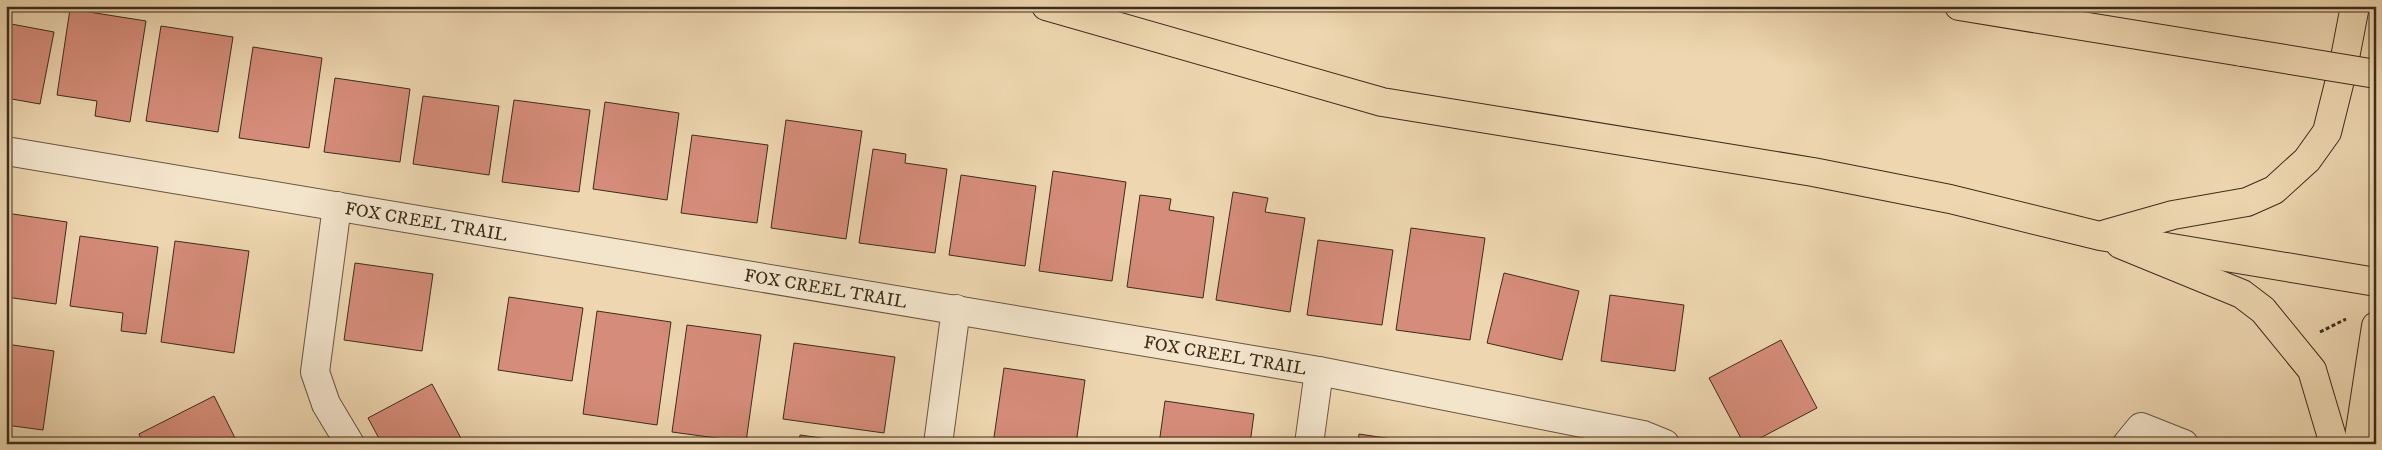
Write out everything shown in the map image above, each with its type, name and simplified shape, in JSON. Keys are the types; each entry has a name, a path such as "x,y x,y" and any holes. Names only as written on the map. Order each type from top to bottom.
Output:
{"main road":[{"path":"1046,6 1382,102 1813,172 1950,199 2100,236 2376,282"},
{"path":"1959,6 2376,74"},
{"path":"2100,236 2173,215 2247,202 2274,190 2307,160 2327,132 2343,68 2355,6"},
{"path":"2100,236 2242,294 2263,310 2312,370 2334,444"},
{"path":"2358,444 2376,326"}],"street":[{"name":"FOX CREEL TRAIL","path":"6,151 1319,371 1654,439"},
{"path":"337,206 315,372 326,404 350,444"},
{"path":"938,444 956,309"},
{"path":"1309,444 1319,371"},
{"path":"2127,444 2141,427 2184,444"}],"path":[{"path":"2314,335 2346,319 2348,312"}],"building":[{"path":"70,9 146,21 130,122 95,116 97,101 57,95"},
{"path":"6,23 54,32 40,104 6,98"},
{"path":"161,26 233,37 218,132 146,121"},
{"path":"253,47 322,58 309,148 239,138"},
{"path":"335,78 410,89 400,162 324,152"},
{"path":"423,96 499,106 489,175 413,164"},
{"path":"514,100 590,110 579,192 502,182"},
{"path":"605,102 679,113 667,200 593,189"},
{"path":"786,120 862,131 846,239 771,228"},
{"path":"692,135 768,145 757,223 681,213"},
{"path":"873,149 906,154 905,163 947,169 935,253 859,243"},
{"path":"1053,171 1126,182 1112,281 1039,271"},
{"path":"961,175 1036,186 1025,266 949,255"},
{"path":"1233,192 1268,198 1265,212 1305,218 1290,312 1216,300"},
{"path":"1140,195 1171,199 1169,210 1214,217 1203,298 1127,287"},
{"path":"6,213 67,222 56,304 6,297"},
{"path":"1411,228 1485,238 1470,340 1396,330"},
{"path":"80,236 158,247 146,334 121,331 123,313 70,306"},
{"path":"1318,240 1393,250 1382,325 1307,315"},
{"path":"175,241 249,251 234,353 161,342"},
{"path":"355,263 433,274 422,351 344,340"},
{"path":"1504,273 1579,291 1562,360 1487,343"},
{"path":"1610,295 1684,305 1675,371 1601,361"},
{"path":"509,297 583,308 572,381 498,370"},
{"path":"597,311 671,322 657,425 583,414"},
{"path":"687,325 761,335 746,442 672,432"},
{"path":"1781,340 1817,408 1749,444 1744,444 1709,378"},
{"path":"794,343 895,357 884,433 783,419"},
{"path":"6,344 54,351 43,430 6,425"},
{"path":"1004,368 1085,380 1076,444 993,444"},
{"path":"432,384 464,444 382,444 368,418"},
{"path":"214,396 238,444 143,444 139,434"},
{"path":"1165,401 1254,414 1250,444 1159,444"},
{"path":"1359,434 1426,444 1358,444"},
{"path":"800,435 862,444 799,444"},
{"path":"6,437 49,444 6,444"}]}
